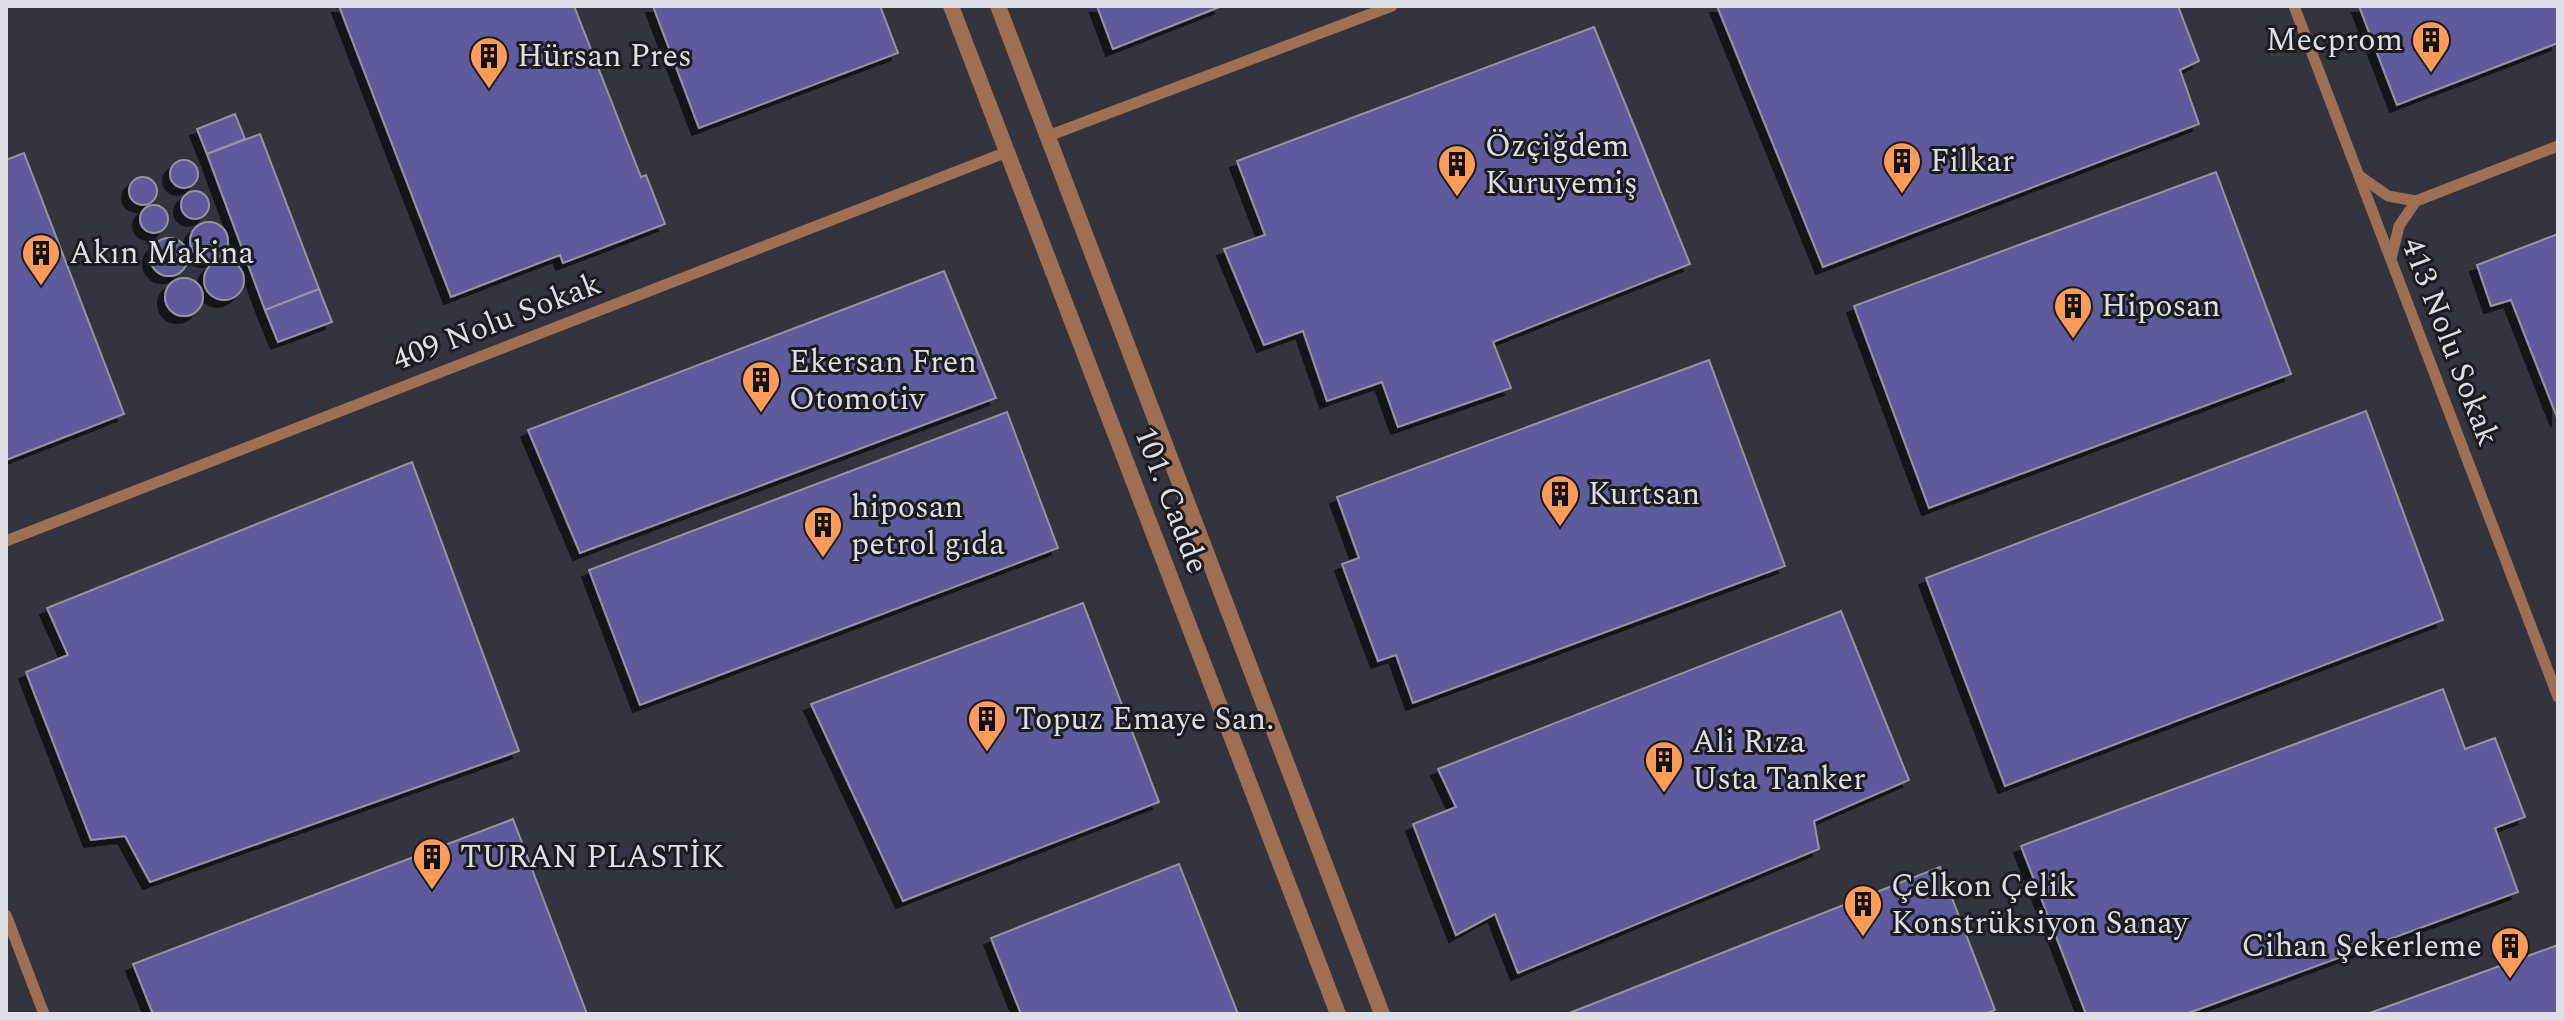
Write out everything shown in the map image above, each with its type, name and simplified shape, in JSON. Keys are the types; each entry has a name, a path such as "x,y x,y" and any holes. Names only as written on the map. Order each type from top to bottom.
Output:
{"street":[{"name":"101. Cadde","path":"951,6 1338,1014"},
{"name":"101. Cadde","path":"998,6 1382,1014"}],"lane":[{"path":"1048,136 1392,6"},
{"name":"413 Nolu Sokak","path":"2294,6 2557,695"},
{"path":"2360,176 2388,196 2416,201 2558,146"},
{"name":"409 Nolu Sokak","path":"6,541 1007,152"},
{"path":"2391,259 2399,226 2416,201"},
{"path":"6,915 44,1014"}],"building":[{"name":"Hürsan Pres","path":"339,6 574,6 641,177 646,175 665,224 563,263 560,255 451,297"},
{"path":"653,6 880,6 898,53 699,128"},
{"path":"1097,6 1222,6 1113,49"},
{"name":"Filkar","path":"1717,6 2178,6 2199,61 2180,70 2199,124 1823,267"},
{"name":"Mecprom","path":"2359,6 2558,6 2558,43 2397,105"},
{"name":"Özçiğdem Kuruyemiş","path":"1594,27 1690,264 1493,342 1511,388 1398,427 1382,382 1327,401 1303,331 1264,345 1224,249 1265,235 1237,161"},
{"path":"235,114 245,139 207,154 197,129"},
{"path":"260,134 319,289 265,310 207,154"},
{"name":"Akın Makina","path":"24,153 124,414 6,460 6,160"},
{"path":"184,160 194,164 198,174 194,184 184,188 174,184 170,174 174,164"},
{"name":"Hiposan","path":"2216,172 2291,374 1929,508 1854,306"},
{"path":"143,177 153,181 157,191 153,201 143,205 133,201 129,191 133,181"},
{"path":"195,191 205,195 209,205 205,215 195,219 185,215 181,205 185,195"},
{"path":"154,205 164,209 168,219 164,229 154,233 144,229 140,219 144,209"},
{"path":"209,222 223,227 228,241 223,255 209,260 195,255 190,241 195,227"},
{"path":"2558,234 2558,420 2511,300 2491,306 2477,265"},
{"path":"169,238 183,243 188,257 183,271 169,276 155,271 150,257 155,243"},
{"path":"224,260 238,266 244,280 238,294 224,300 210,294 204,280 210,266"},
{"name":"Ekersan Fren Otomotiv","path":"944,271 996,398 580,553 528,430"},
{"path":"184,278 198,283 203,297 198,311 184,316 170,311 165,297 170,283"},
{"path":"319,289 332,322 278,342 265,310"},
{"name":"Kurtsan","path":"1709,360 1785,566 1413,703 1396,655 1378,661 1342,564 1359,558 1337,497"},
{"path":"2366,411 2443,620 2005,786 1926,578"},
{"name":"hiposan petrol gıda","path":"1007,412 1058,548 640,705 589,570"},
{"path":"412,462 519,751 150,882 125,836 91,840 26,672 68,655 47,608"},
{"name":"Topuz Emaye San.","path":"1083,603 1159,802 903,901 811,704"},
{"name":"Ali Rıza Usta Tanker","path":"1841,611 1909,780 1814,821 1819,849 1518,973 1495,914 1456,935 1413,824 1456,807 1438,769"},
{"path":"2443,689 2465,749 2495,738 2525,817 2495,828 2518,892 2186,1014 2086,1014 2021,846"},
{"name":"TURAN PLASTİK","path":"513,819 587,1014 153,1014 133,964"},
{"path":"1179,864 1238,1014 1021,1014 991,938"},
{"name":"Çelkon Çelik Konstrüksiyon Sanay","path":"1940,867 1995,1010 1984,1014 1567,1014"},
{"name":"Cihan Şekerleme","path":"2558,945 2558,1014 2367,1014"}],"place":[{"name":"Mecprom","path":"2431,74"},
{"name":"Hürsan Pres","path":"489,90"},
{"name":"Filkar","path":"1902,195"},
{"name":"Özçiğdem Kuruyemiş","path":"1457,198"},
{"name":"Akın Makina","path":"41,287"},
{"name":"Hiposan","path":"2073,340"},
{"name":"Ekersan Fren Otomotiv","path":"761,414"},
{"name":"Kurtsan","path":"1560,528"},
{"name":"hiposan petrol gıda","path":"823,559"},
{"name":"Topuz Emaye San.","path":"987,753"},
{"name":"Ali Rıza Usta Tanker","path":"1664,794"},
{"name":"TURAN PLASTİK","path":"432,891"},
{"name":"Çelkon Çelik Konstrüksiyon Sanay","path":"1863,938"},
{"name":"Cihan Şekerleme","path":"2510,980"}]}
